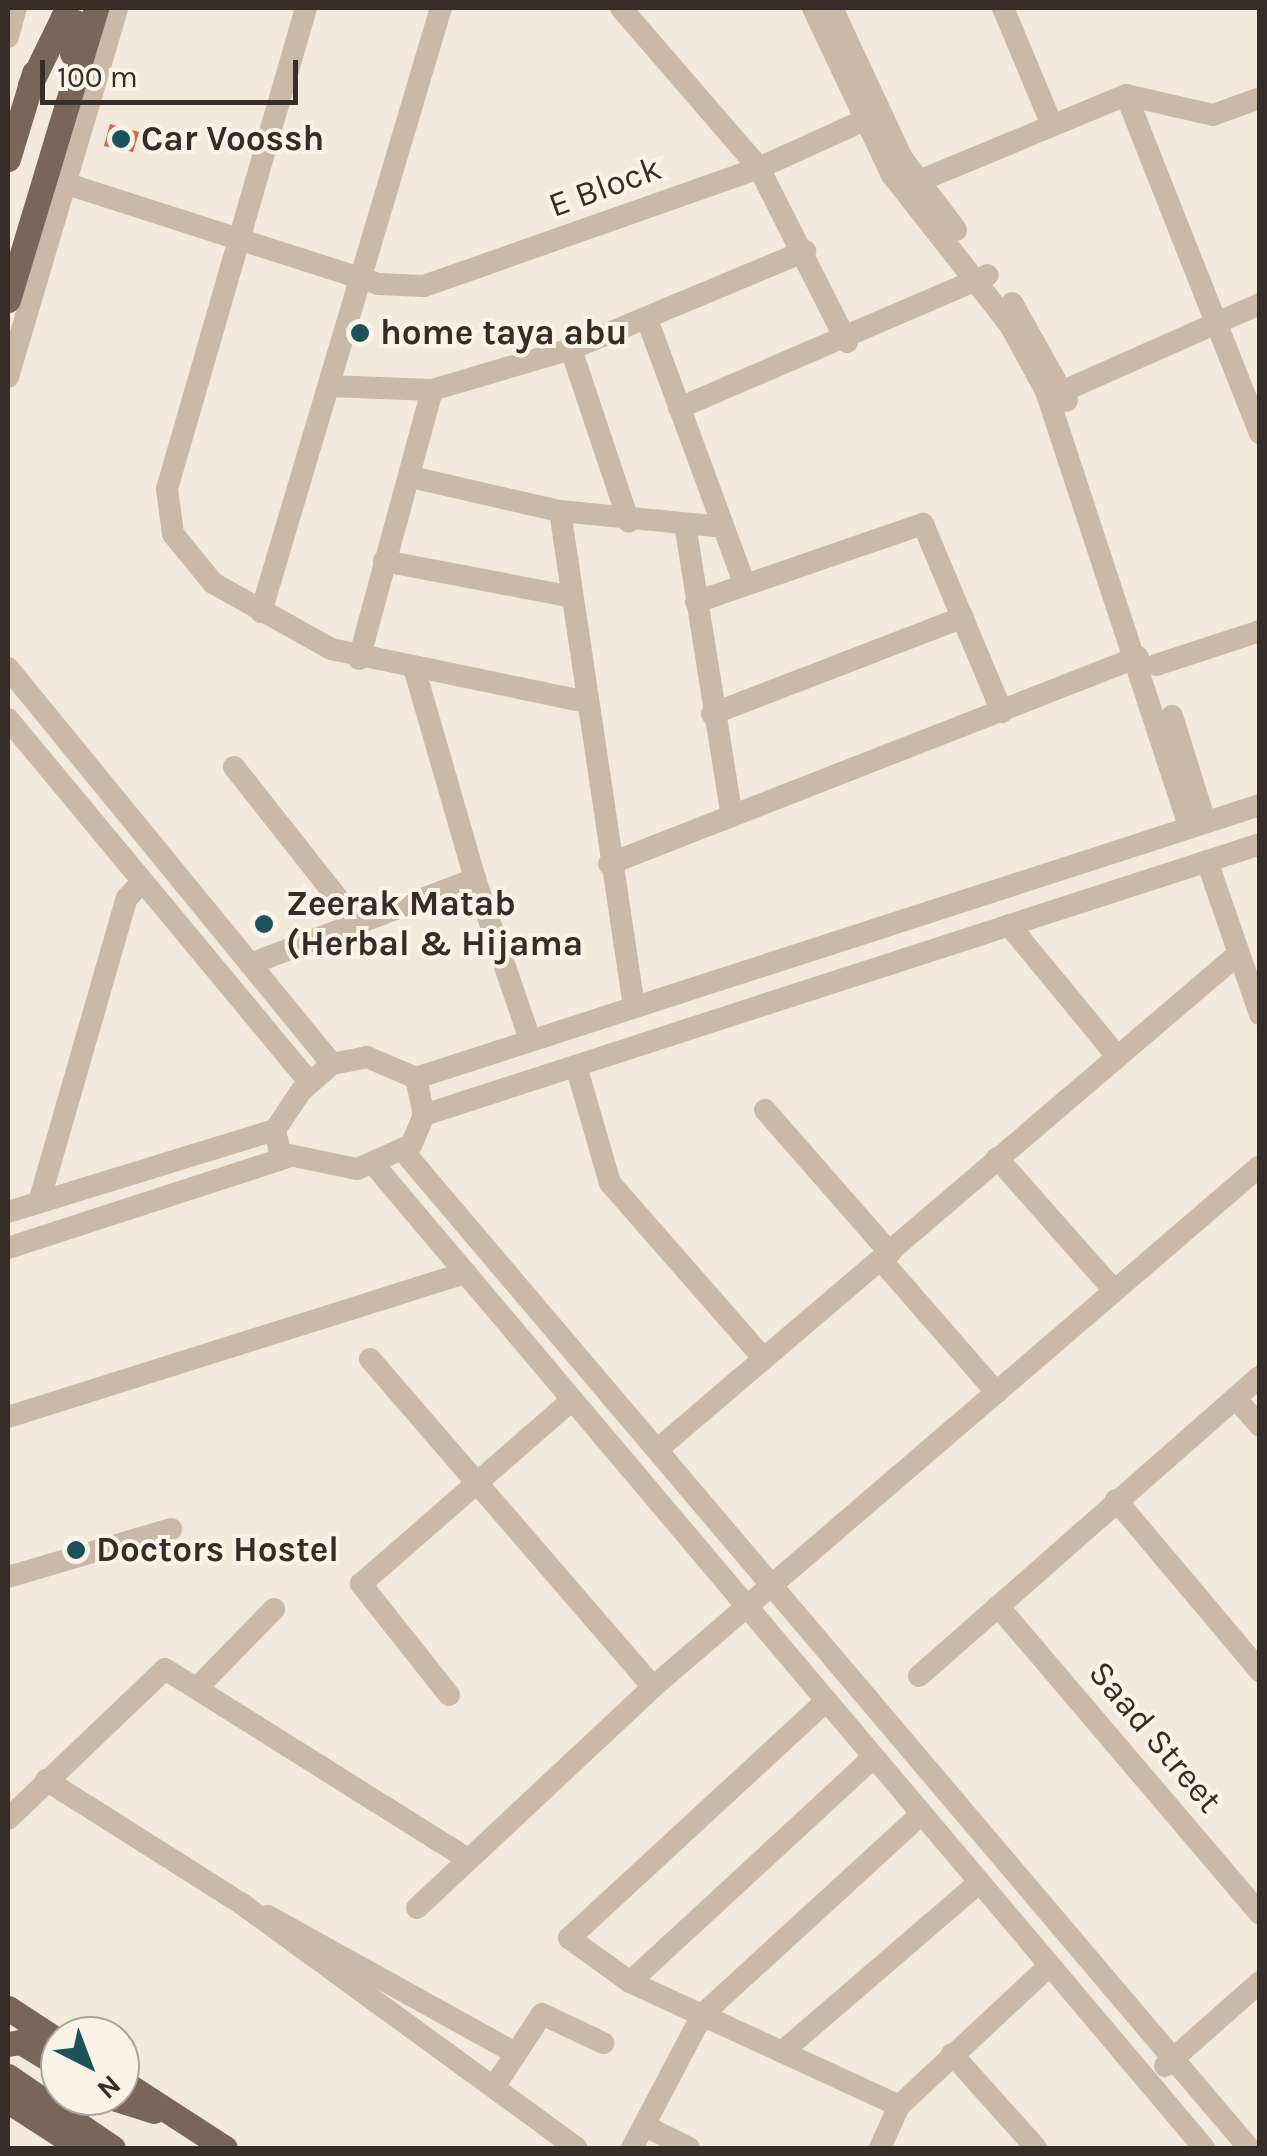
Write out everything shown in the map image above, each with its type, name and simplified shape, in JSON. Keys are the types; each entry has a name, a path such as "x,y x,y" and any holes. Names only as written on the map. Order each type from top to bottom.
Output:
{"main road":[{"path":"8,159 52,8"},
{"path":"8,300 96,8"},
{"path":"30,86 56,21 70,18 77,30 69,100"},
{"path":"8,2008 40,2029"},
{"path":"8,2044 40,2058"},
{"path":"8,2076 113,2148"},
{"path":"140,2093 225,2148"},
{"path":"8,2101 81,2148"},
{"path":"140,2106 173,2115"}],"street":[{"path":"8,37 16,8"},
{"path":"8,377 118,8"},
{"path":"306,8 166,489 173,534 190,564 261,612 359,660 588,702"},
{"path":"261,612 440,8"},
{"path":"621,8 759,168 806,251 847,342"},
{"path":"812,8 865,120 908,184 985,277 1056,394 1147,661 1197,824"},
{"path":"832,8 908,184"},
{"path":"1003,8 1051,122"},
{"path":"908,184 1051,122 1126,96 1212,114 1260,98"},
{"path":"1126,96 1219,318 1260,433"},
{"name":"E Block","path":"64,183 362,278 448,281 759,168 865,120"},
{"path":"330,386 432,390 571,349 806,251"},
{"path":"679,408 847,342 985,277"},
{"path":"1056,394 1219,318 1260,304"},
{"path":"647,319 745,584"},
{"path":"571,349 629,522"},
{"path":"359,660 432,390"},
{"path":"411,477 560,511 629,522 722,527"},
{"path":"560,511 609,864 634,1007"},
{"path":"685,524 712,714 732,816"},
{"path":"696,602 923,524 1002,712"},
{"path":"384,560 572,597"},
{"path":"712,714 963,618"},
{"path":"609,864 1002,712 1147,661 1260,631"},
{"path":"8,668 332,1064"},
{"path":"415,671 476,879 530,1040"},
{"path":"10,727 309,1082"},
{"path":"234,767 356,920"},
{"path":"416,1078 1260,806"},
{"path":"424,1115 1260,844"},
{"path":"1122,849 1133,886"},
{"path":"1208,861 1260,1014"},
{"path":"1064,869 1072,905"},
{"path":"250,964 356,920 476,879"},
{"path":"39,1202 127,898 140,884"},
{"path":"1009,924 1116,1055"},
{"path":"658,1449 1237,954"},
{"path":"8,1212 275,1130 309,1082 332,1064 381,1058 416,1078 424,1115 404,1152 376,1167 288,1158 8,1248"},
{"path":"576,1066 610,1183 763,1358"},
{"path":"765,1110 997,1393"},
{"path":"275,1130 288,1158"},
{"path":"404,1152 1250,2148"},
{"path":"996,1158 1113,1289"},
{"path":"417,1908 465,1857 653,1687 1260,1166"},
{"path":"376,1167 976,1886 1204,2148"},
{"path":"8,1417 466,1274"},
{"path":"370,1360 653,1687"},
{"path":"919,1676 1260,1376"},
{"path":"1235,1398 1260,1426"},
{"path":"449,1695 361,1584 572,1400"},
{"path":"1116,1500 1260,1672"},
{"path":"8,1577 171,1529"},
{"name":"Saad Street","path":"998,1606 1260,1914"},
{"path":"198,1687 274,1609"},
{"path":"8,1818 151,1674 165,1669 465,1857"},
{"path":"824,1703 573,1928 574,1947 630,1982 899,2106"},
{"path":"630,1982 872,1759"},
{"path":"46,1780 242,1904 514,2053"},
{"path":"632,2148 702,2015 920,1815"},
{"path":"782,2052 976,1886"},
{"path":"242,1904 577,2148"},
{"path":"880,2148 899,2106 1049,1966"},
{"path":"1148,2082 1260,1982"},
{"path":"494,2087 536,2017 549,2014 603,2043"},
{"path":"952,2054 1015,2140 1036,2148"},
{"path":"645,2126 689,2148"}],"building":[{"name":"Car Voossh","path":"110,124 139,132 133,152 104,146"}],"place":[{"name":"Car Voossh","path":"121,139"},
{"name":"home taya abu","path":"360,333"},
{"name":"Zeerak Matab (Herbal & Hijama","path":"264,924"},
{"name":"Doctors Hostel","path":"76,1550"}]}
